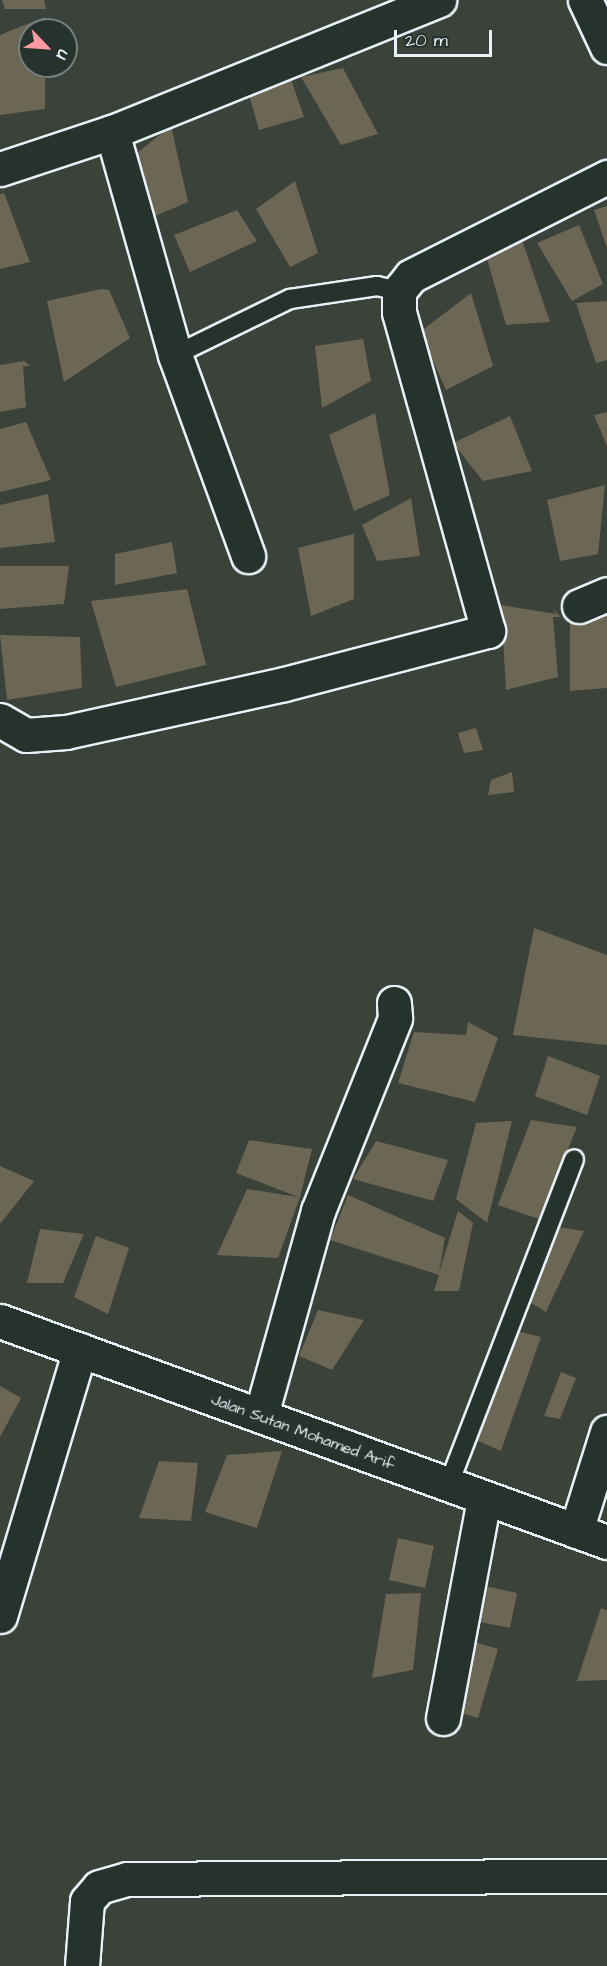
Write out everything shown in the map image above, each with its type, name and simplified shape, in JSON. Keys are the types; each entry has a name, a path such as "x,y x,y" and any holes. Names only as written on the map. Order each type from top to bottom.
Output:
{"street":[{"path":"0,169 112,132 439,0"},
{"path":"585,0 607,47"},
{"path":"112,132 175,354 248,556"},
{"path":"0,720 26,735 66,732 284,684 488,631 399,312 399,291 411,276 607,177"},
{"path":"261,1415 318,1211 395,1018 394,1003"},
{"name":"Jalan Sutan Mohamed Arif","path":"0,1321 261,1415 447,1486 607,1542"},
{"path":"0,1616 80,1350"},
{"path":"576,1531 607,1432"},
{"path":"443,1718 484,1499"},
{"path":"82,1966 87,1901 99,1887 127,1879 607,1876"}],"lane":[{"path":"175,354 290,299 377,286 399,291"},
{"path":"447,1486 574,1160"}],"building":[{"path":"2,0 44,0 46,9 5,9"},
{"path":"18,28 18,78 45,78 45,109 0,115 0,35"},
{"path":"343,68 378,134 341,145 301,77"},
{"path":"291,79 304,117 259,130 249,95"},
{"path":"171,126 188,202 153,217 133,156"},
{"path":"295,181 318,253 290,267 256,209"},
{"path":"4,193 30,262 0,269 0,194"},
{"path":"607,206 607,248 594,210"},
{"path":"237,210 257,241 190,272 174,235"},
{"path":"579,225 603,284 572,301 537,243"},
{"path":"520,234 550,322 506,325 487,259"},
{"path":"101,289 109,290 130,338 64,382 47,301"},
{"path":"471,293 493,366 446,390 420,332"},
{"path":"607,301 607,360 596,363 576,303"},
{"path":"363,339 371,381 322,408 315,346"},
{"path":"24,361 30,366 23,366 26,407 0,412 0,365"},
{"path":"607,412 607,446 594,415"},
{"path":"375,413 390,495 354,511 329,435"},
{"path":"510,416 532,471 483,481 453,443"},
{"path":"26,422 51,480 0,492 0,429"},
{"path":"605,485 598,554 560,561 547,500"},
{"path":"48,494 55,542 0,548 0,505"},
{"path":"411,498 420,556 377,561 362,525"},
{"path":"354,534 354,599 311,616 298,548"},
{"path":"172,542 177,573 115,585 115,554"},
{"path":"0,566 69,566 64,604 0,609"},
{"path":"187,589 206,665 116,687 91,601"},
{"path":"501,605 556,614 553,609 561,617 553,617 558,677 506,690"},
{"path":"607,615 607,688 570,691 570,616 573,623"},
{"path":"0,635 80,637 82,688 7,700"},
{"path":"476,728 483,750 464,753 458,733"},
{"path":"512,772 514,792 488,795 491,780"},
{"path":"534,928 607,955 607,1045 513,1035"},
{"path":"468,1022 498,1038 475,1102 398,1083 414,1032 466,1035"},
{"path":"548,1056 600,1076 587,1115 535,1096"},
{"path":"531,1120 577,1127 539,1219 498,1205"},
{"path":"512,1121 487,1223 456,1199 476,1123"},
{"path":"249,1140 312,1149 300,1197 278,1258 217,1255 247,1189 298,1197 236,1173"},
{"path":"376,1141 448,1160 433,1201 353,1179"},
{"path":"0,1166 34,1181 0,1224"},
{"path":"348,1195 445,1238 439,1273 458,1211 473,1223 459,1291 434,1291 439,1275 330,1240"},
{"path":"552,1226 584,1231 546,1312 521,1297"},
{"path":"40,1229 84,1234 63,1283 27,1283"},
{"path":"96,1236 129,1248 108,1314 74,1297"},
{"path":"318,1310 364,1320 332,1370 299,1356"},
{"path":"508,1329 541,1337 501,1451 467,1436"},
{"path":"561,1372 576,1378 560,1419 544,1416"},
{"path":"0,1386 21,1398 0,1437"},
{"path":"282,1451 257,1528 205,1512 227,1455"},
{"path":"159,1461 198,1463 191,1521 139,1518"},
{"path":"398,1538 434,1546 425,1588 389,1580"},
{"path":"467,1582 517,1593 510,1628 470,1620"},
{"path":"421,1593 413,1670 372,1678 386,1594"},
{"path":"601,1608 607,1610 607,1680 577,1681"},
{"path":"471,1641 498,1649 478,1718 452,1710"}]}
